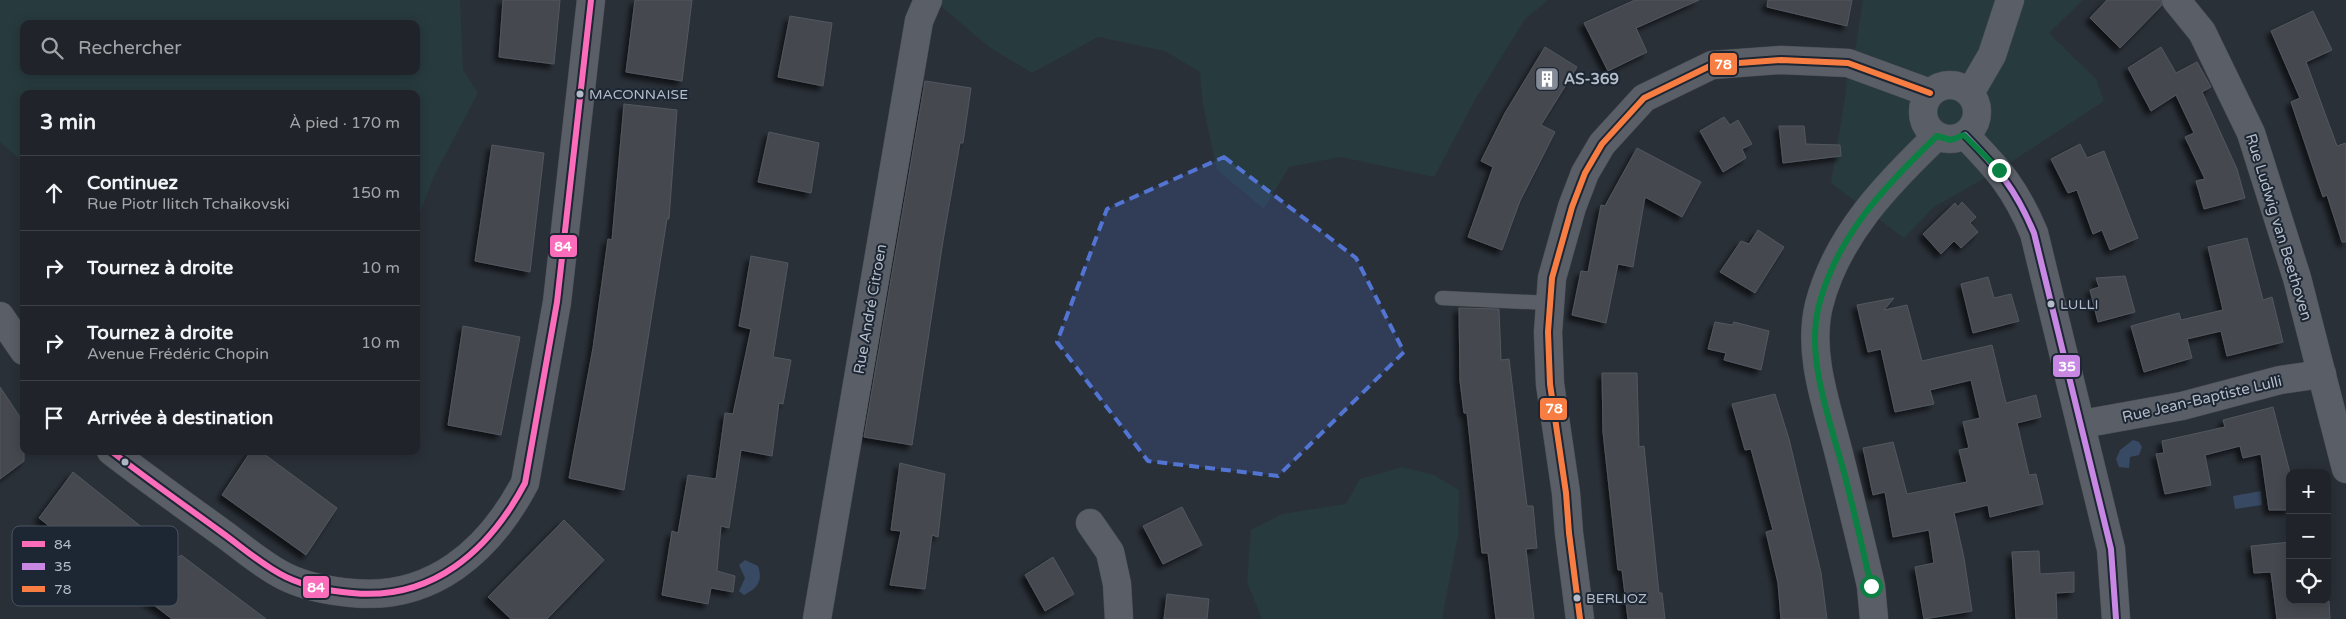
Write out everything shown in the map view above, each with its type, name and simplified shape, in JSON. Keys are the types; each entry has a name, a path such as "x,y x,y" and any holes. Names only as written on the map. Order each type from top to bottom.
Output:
{"street":[{"path":"117,455 285,576 327,591 367,595 393,594 416,588 454,568 495,531 511,509 525,483 557,302 591,0"},
{"name":"Rue André Citroen","path":"817,619 919,21 928,0"},
{"path":"1970,93 1992,55 2010,0"},
{"name":"Rue Ludwig van Beethoven","path":"2176,0 2202,32 2251,133 2297,278 2346,470"},
{"path":"1580,619 1548,364 1550,303 1552,278 1572,207 1585,173 1602,144 1629,112 1644,98 1712,65 1789,60 1848,62 1930,93"},
{"path":"1946,85 1962,88 1970,93 1974,100 1977,116 1975,123 1964,135 1951,140 1937,136 1930,131 1923,116 1925,100 1930,93 1946,85"},
{"path":"1964,135 1999,170 2019,199 2034,233 2111,549 2116,619"},
{"path":"1874,619 1871,586 1822,387 1815,346 1818,307 1826,280 1844,243 1869,208 1937,136"},
{"path":"0,316 20,345"},
{"name":"Rue Jean-Baptiste Lulli","path":"2082,424 2182,406 2280,380 2322,374"},
{"path":"1090,522 1110,552 1117,584 1119,619"}],"lane":[{"path":"1442,298 1550,303"}],"highlighted area":[{"path":"1224,157 1356,258 1404,352 1278,476 1148,461 1057,342 1107,209"}],"green space":[{"path":"0,0 460,0 463,70 478,93 434,176 420,213 420,90 20,90 20,160 0,142"},
{"path":"934,0 1548,0 1525,19 1476,98 1434,177 1341,157 1289,167 1264,209 1217,170 1203,105 1200,72 1165,51 1098,37 1032,73 989,47"},
{"path":"1863,0 2083,0 2049,33 2096,79 2104,101 1999,170 1934,207 1904,238 1831,183 1846,91 1848,63 1856,46"},
{"path":"1402,467 1434,475 1459,490 1458,535 1442,619 1262,619 1247,582 1251,530 1282,514 1346,504 1360,479"}],"water":[{"path":"2133,440 2139,442 2142,447 2139,455 2130,457 2129,468 2119,467 2116,459 2120,450"},
{"path":"2261,491 2262,505 2235,509 2233,496"},
{"path":"745,560 758,566 760,576 756,587 744,595 739,591 745,578 739,565"}],"building":[{"path":"503,0 560,0 554,64 499,57"},
{"path":"635,0 692,0 682,81 626,72"},
{"path":"1635,0 1699,0 1636,28 1647,52 1608,71 1584,23"},
{"path":"1768,0 1852,0 1847,26 1767,7"},
{"path":"2107,0 2161,0 2162,5 2120,48 2090,18"},
{"path":"2313,11 2332,50 2306,62 2337,146 2346,143 2346,242 2342,242 2327,195 2323,197 2291,102 2300,98 2271,31"},
{"path":"790,16 832,23 823,86 778,77"},
{"path":"1545,47 1577,67 1541,125 1555,132 1520,201 1502,250 1468,237 1493,167 1481,161 1505,113"},
{"path":"2161,47 2176,73 2197,62 2211,87 2202,92 2237,169 2245,198 2204,209 2196,181 2205,179 2185,137 2194,133 2176,95 2151,111 2128,68"},
{"path":"925,81 971,88 963,143 960,143 943,241 912,445 864,437"},
{"path":"624,104 677,110 669,219 667,219 624,490 569,478 593,348 608,239 612,240"},
{"path":"1724,117 1730,125 1738,120 1752,144 1742,149 1746,158 1723,172 1700,131"},
{"path":"1779,126 1804,126 1806,144 1840,145 1841,156 1783,163"},
{"path":"769,132 819,143 811,193 758,182"},
{"path":"2080,144 2087,158 2104,151 2138,238 2110,250 2102,230 2093,234 2077,190 2068,193 2051,159"},
{"path":"492,145 544,153 530,272 475,261"},
{"path":"1637,148 1701,182 1682,217 1645,197 1633,267 1618,264 1606,323 1572,315 1581,271 1588,272 1601,205 1605,206"},
{"path":"1962,202 1976,217 1970,223 1978,232 1961,248 1954,241 1941,254 1923,234 1955,203 1958,207"},
{"path":"1758,230 1784,247 1755,293 1720,272 1741,241 1749,244"},
{"path":"2247,238 2263,300 2272,297 2283,342 2227,356 2221,331 2187,339 2192,358 2144,372 2131,326 2179,313 2181,320 2223,310 2208,247"},
{"path":"751,256 788,263 773,357 791,360 783,404 779,403 772,456 741,450 729,528 721,526 717,571 735,576 733,592 711,588 708,604 662,595 672,531 678,533 688,475 716,479 725,413 733,414 751,329 739,326"},
{"path":"2125,276 2135,312 2098,322 2090,290 2099,287 2096,278"},
{"path":"1988,277 1994,298 2011,294 2019,321 1973,333 1961,284"},
{"path":"1894,298 1884,310 1907,305 1922,361 1992,345 2006,403 2036,395 2041,417 2017,423 2029,475 2036,474 2043,504 1990,517 1988,505 1954,513 1964,558 1972,611 1924,619 1915,567 1934,563 1929,530 1893,537 1885,492 1873,495 1863,448 1893,442 1907,494 1967,482 1959,450 1969,448 1963,422 1980,418 1971,380 1930,390 1934,404 1895,412 1881,349 1868,352 1857,305"},
{"path":"1459,308 1499,309 1501,360 1509,359 1527,506 1533,506 1537,548 1526,549 1534,619 1496,619 1488,553 1482,553 1467,413 1464,413 1460,381"},
{"path":"1715,322 1732,325 1734,322 1769,331 1761,370 1724,360 1726,353 1708,349"},
{"path":"463,326 520,337 501,435 448,425"},
{"path":"1602,373 1637,373 1639,447 1644,446 1659,593 1662,593 1665,619 1628,619 1622,570 1618,570 1603,432"},
{"path":"0,387 20,417 20,455 24,455 24,461 0,479"},
{"path":"1775,394 1789,439 1821,573 1827,619 1781,619 1778,583 1766,532 1773,530 1751,449 1745,450 1732,404"},
{"path":"2273,407 2289,469 2286,469 2286,510 2269,510 2261,454 2243,458 2240,446 2205,455 2211,485 2165,494 2156,454 2164,453 2162,441 2225,427 2223,420"},
{"path":"248,455 265,455 337,508 306,555 222,495"},
{"path":"900,463 945,474 938,537 932,535 925,589 890,585 901,531 891,530"},
{"path":"73,472 140,526 49,526 39,518"},
{"path":"1182,507 1202,545 1163,564 1143,526"},
{"path":"564,520 604,560 547,619 511,619 488,597"},
{"path":"2286,542 2286,604 2329,604 2330,619 2277,619 2271,572 2254,573 2251,546"},
{"path":"2039,551 2040,574 2074,572 2074,592 2056,593 2057,619 2016,619 2012,552"},
{"path":"181,555 266,619 172,619 155,606 178,606 178,556"},
{"path":"1053,557 1074,594 1045,611 1025,575"},
{"path":"1167,594 1209,599 1207,619 1164,619"}],"transit line":[{"name":"84","path":"116,455 277,573 310,586 352,593 381,593 408,589 432,580 476,550 511,508 525,483 557,302 591,0"},
{"name":"78","path":"1580,619 1566,493 1550,384 1548,332 1552,278 1572,207 1585,173 1602,144 1644,98 1712,65 1781,60 1848,63 1930,93"},
{"name":"35","path":"1965,135 2013,191 2034,233 2111,549 2116,619"}],"place":[{"name":"AS-369","path":"1547,79"},
{"name":"MACONNAISE","path":"580,94"},
{"name":"LULLI","path":"2051,304"},
{"name":"BERLIOZ","path":"1577,598"}],"route":[{"path":"1871,586 1850,494 1822,387 1815,346 1818,307 1826,280 1844,243 1869,208 1907,165 1937,136 1951,140 1964,135 1999,170"}]}
